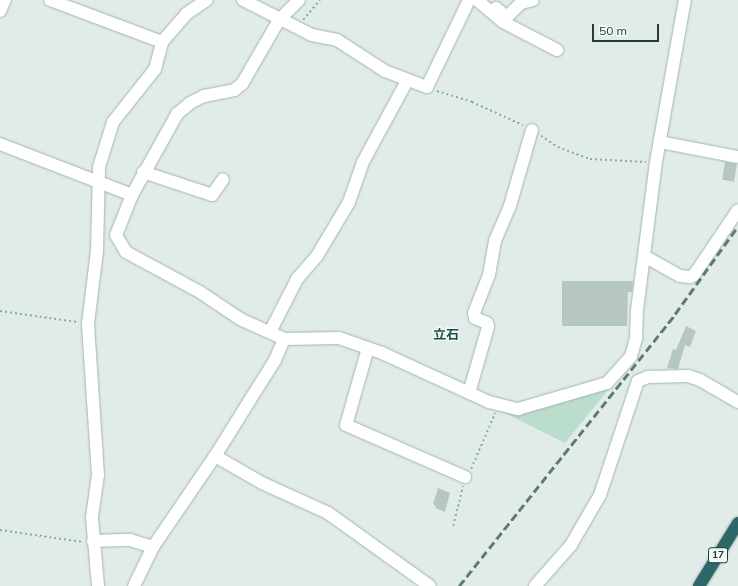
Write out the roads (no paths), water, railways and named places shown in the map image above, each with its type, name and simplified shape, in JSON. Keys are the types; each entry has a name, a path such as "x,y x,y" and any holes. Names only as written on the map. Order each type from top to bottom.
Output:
{"highway":[{"name":"17","path":"699,586 738,523"}],"street":[{"path":"0,11 5,0"},
{"path":"50,0 162,42"},
{"path":"98,586 92,517 98,475 88,324 96,251 99,184 98,167 113,122 154,69 162,42 186,14 207,0"},
{"path":"243,0 279,20 312,35 337,40 385,71 407,81 427,87 469,0"},
{"path":"299,0 279,20 242,84 234,90 204,96 190,103 177,114 143,172 116,235 126,252 200,292 240,319 284,339 339,338 368,348 469,393 518,409 572,395 607,383 631,356 636,338 644,256 660,142 685,0"},
{"path":"477,0 503,22 557,50"},
{"path":"486,0 507,17 521,3 533,0"},
{"path":"270,332 297,279 317,256 349,202 363,162 407,81"},
{"path":"469,393 488,327 487,323 476,318 474,312 488,275 495,241 510,206 532,130"},
{"path":"660,142 738,157"},
{"path":"0,144 99,184 132,195"},
{"path":"143,172 212,195 223,179"},
{"path":"644,256 680,276 690,277 694,275 738,210"},
{"path":"134,586 153,547 215,456 275,360 284,339"},
{"path":"368,348 346,425 465,477"},
{"path":"622,367 638,380"},
{"path":"638,380 648,377 688,376 700,380 737,399"},
{"path":"534,586 571,545 600,495 638,380"},
{"path":"215,456 262,482 328,514 430,586"},
{"path":"93,542 130,540 153,547"}],"railway":[{"path":"459,586 675,314 738,226"}],"district":[{"name":"立石","path":"446,334"}]}
